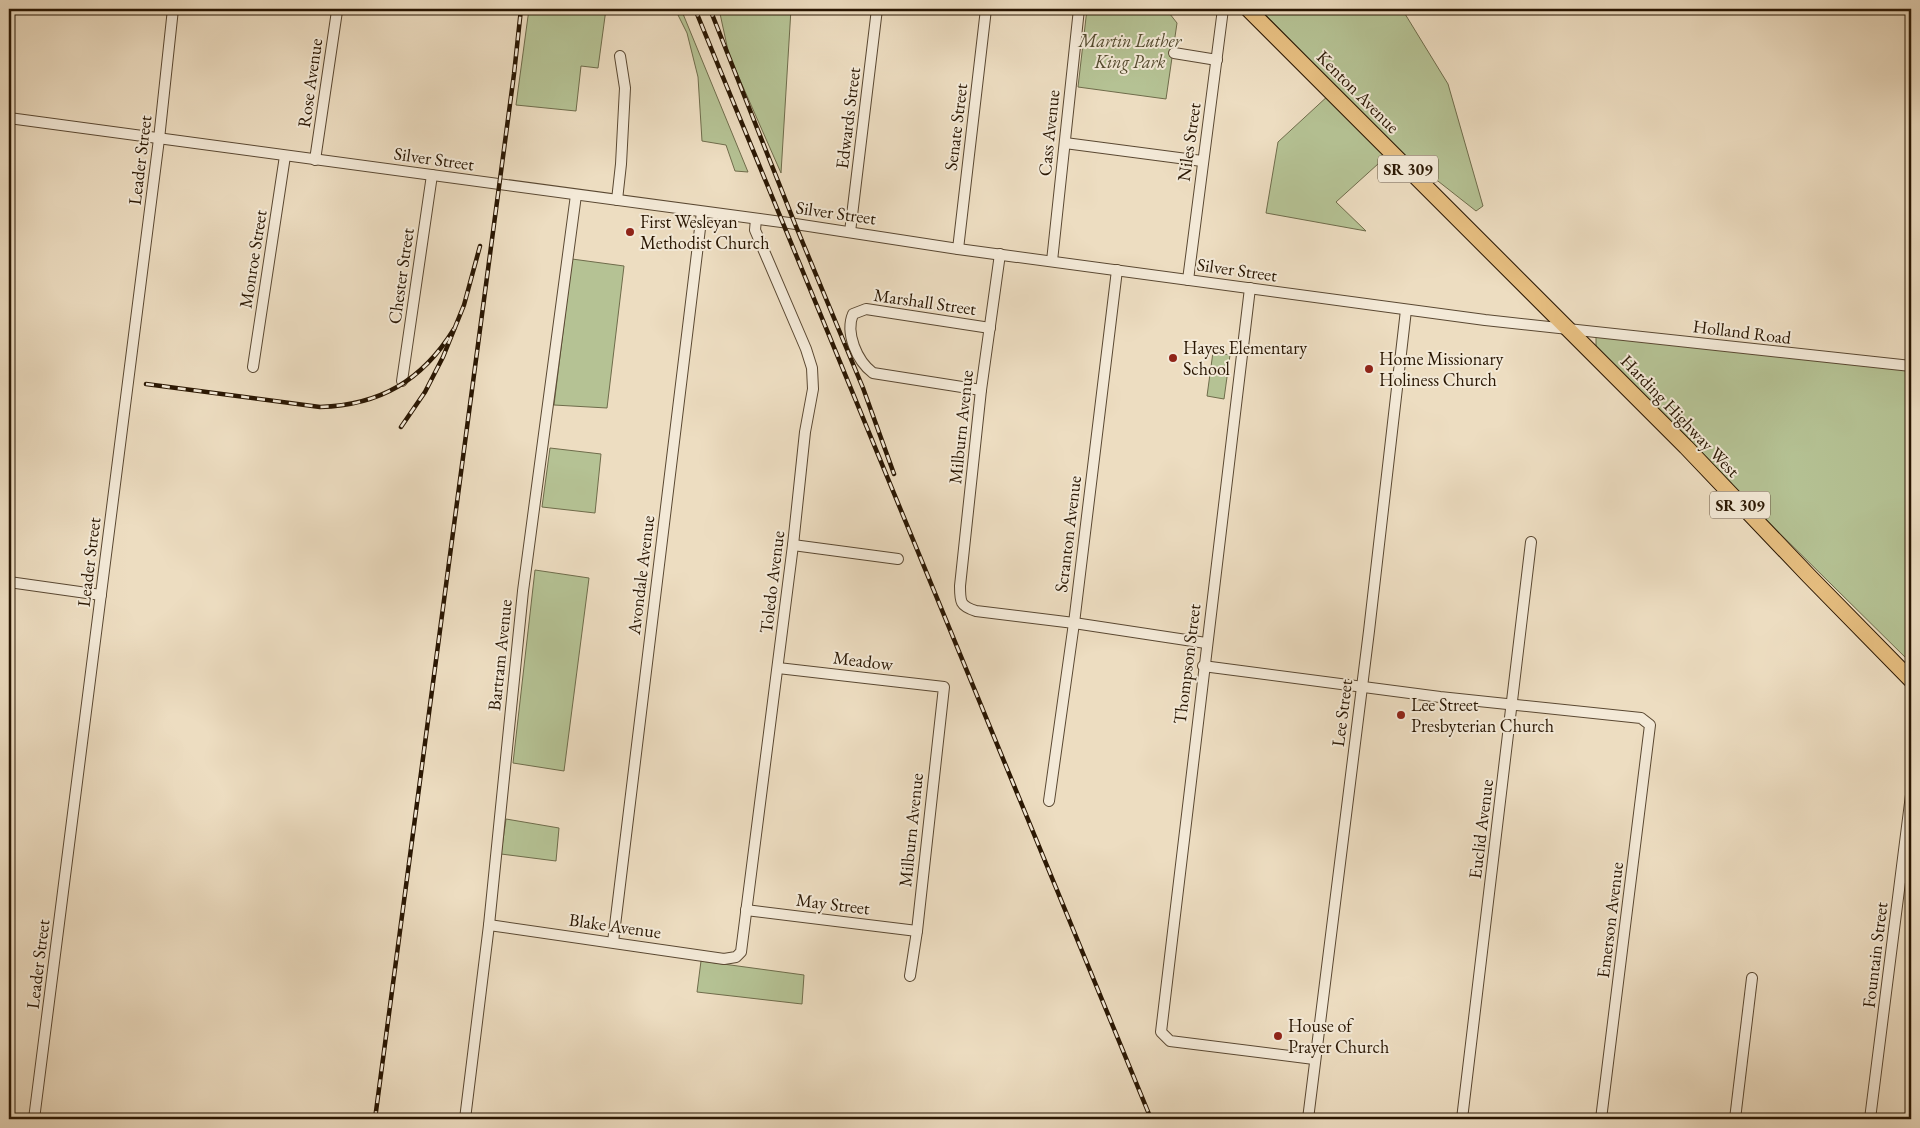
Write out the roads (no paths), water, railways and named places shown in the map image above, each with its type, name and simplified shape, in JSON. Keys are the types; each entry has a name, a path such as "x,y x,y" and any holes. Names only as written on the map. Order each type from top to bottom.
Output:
{"main road":[{"name":"Kenton Avenue","path":"1248,9 1568,330"},
{"name":"Harding Highway West","path":"1568,330 1686,447 1911,680"}],"street":[{"name":"Leader Street","path":"34,1119 159,138 173,9"},
{"name":"Edwards Street","path":"850,232 877,9"},
{"name":"Senate Street","path":"958,249 986,9"},
{"name":"Cass Avenue","path":"1052,261 1079,9"},
{"name":"Niles Street","path":"1188,280 1223,9"},
{"name":"Rose Avenue","path":"315,160 337,11"},
{"path":"1174,53 1217,60"},
{"path":"617,200 625,96 620,56"},
{"name":"Silver Street","path":"9,118 756,219 958,249 1406,310 1568,330"},
{"path":"1065,143 1202,161"},
{"name":"Monroe Street","path":"253,367 285,156"},
{"name":"Chester Street","path":"402,381 432,175"},
{"name":"Bartram Avenue","path":"465,1119 489,925 523,591 576,195"},
{"name":"Avondale Avenue","path":"613,942 702,212"},
{"name":"Toledo Avenue","path":"736,957 741,952 742,946 778,668 805,432 813,389 812,368 806,349 755,230 756,219"},
{"name":"Milburn Avenue","path":"1000,254 981,390 960,599 967,608 976,611 1074,623"},
{"name":"Scranton Avenue","path":"1049,801 1074,623 1117,270"},
{"name":"Thompson Street","path":"1250,288 1203,666 1161,1032 1170,1041 1314,1059"},
{"name":"Marshall Street","path":"981,390 873,373 864,366 853,342 849,323 853,314 866,309 990,328"},
{"name":"Lee Street","path":"1308,1119 1314,1059 1362,688 1406,310"},
{"name":"Holland Road","path":"1568,330 1911,366"},
{"name":"Euclid Avenue","path":"1462,1119 1531,542"},
{"path":"793,545 898,559"},
{"path":"9,582 101,595"},
{"path":"1074,623 1206,643"},
{"path":"1203,666 1512,706"},
{"name":"Meadow","path":"778,668 944,687"},
{"name":"Milburn Avenue","path":"910,976 917,931 944,687"},
{"name":"Emerson Avenue","path":"1512,706 1640,718 1650,725 1602,1119"},
{"name":"Fountain Street","path":"1870,1119 1911,795"},
{"name":"May Street","path":"746,910 917,931"},
{"name":"Blake Avenue","path":"489,925 724,958 736,957"},
{"path":"1735,1119 1752,978"}],"railway":[{"path":"375,1119 514,74 521,9"},
{"path":"695,9 1151,1119"},
{"path":"710,9 795,224 863,388 894,474"},
{"path":"401,427 425,392 443,357 464,305 480,246"},
{"path":"146,384 320,407 342,405 362,401 398,387 428,363 454,329"}],"place":[{"name":"First Wesleyan Methodist Church","path":"630,232"},
{"name":"Hayes Elementary School","path":"1173,358"},
{"name":"Home Missionary Holiness Church","path":"1369,369"},
{"name":"Lee Street Presbyterian Church","path":"1401,715"},
{"name":"House of Prayer Church","path":"1278,1036"}],"park label":[{"name":"Martin Luther King Park","path":"1130,51"}]}
